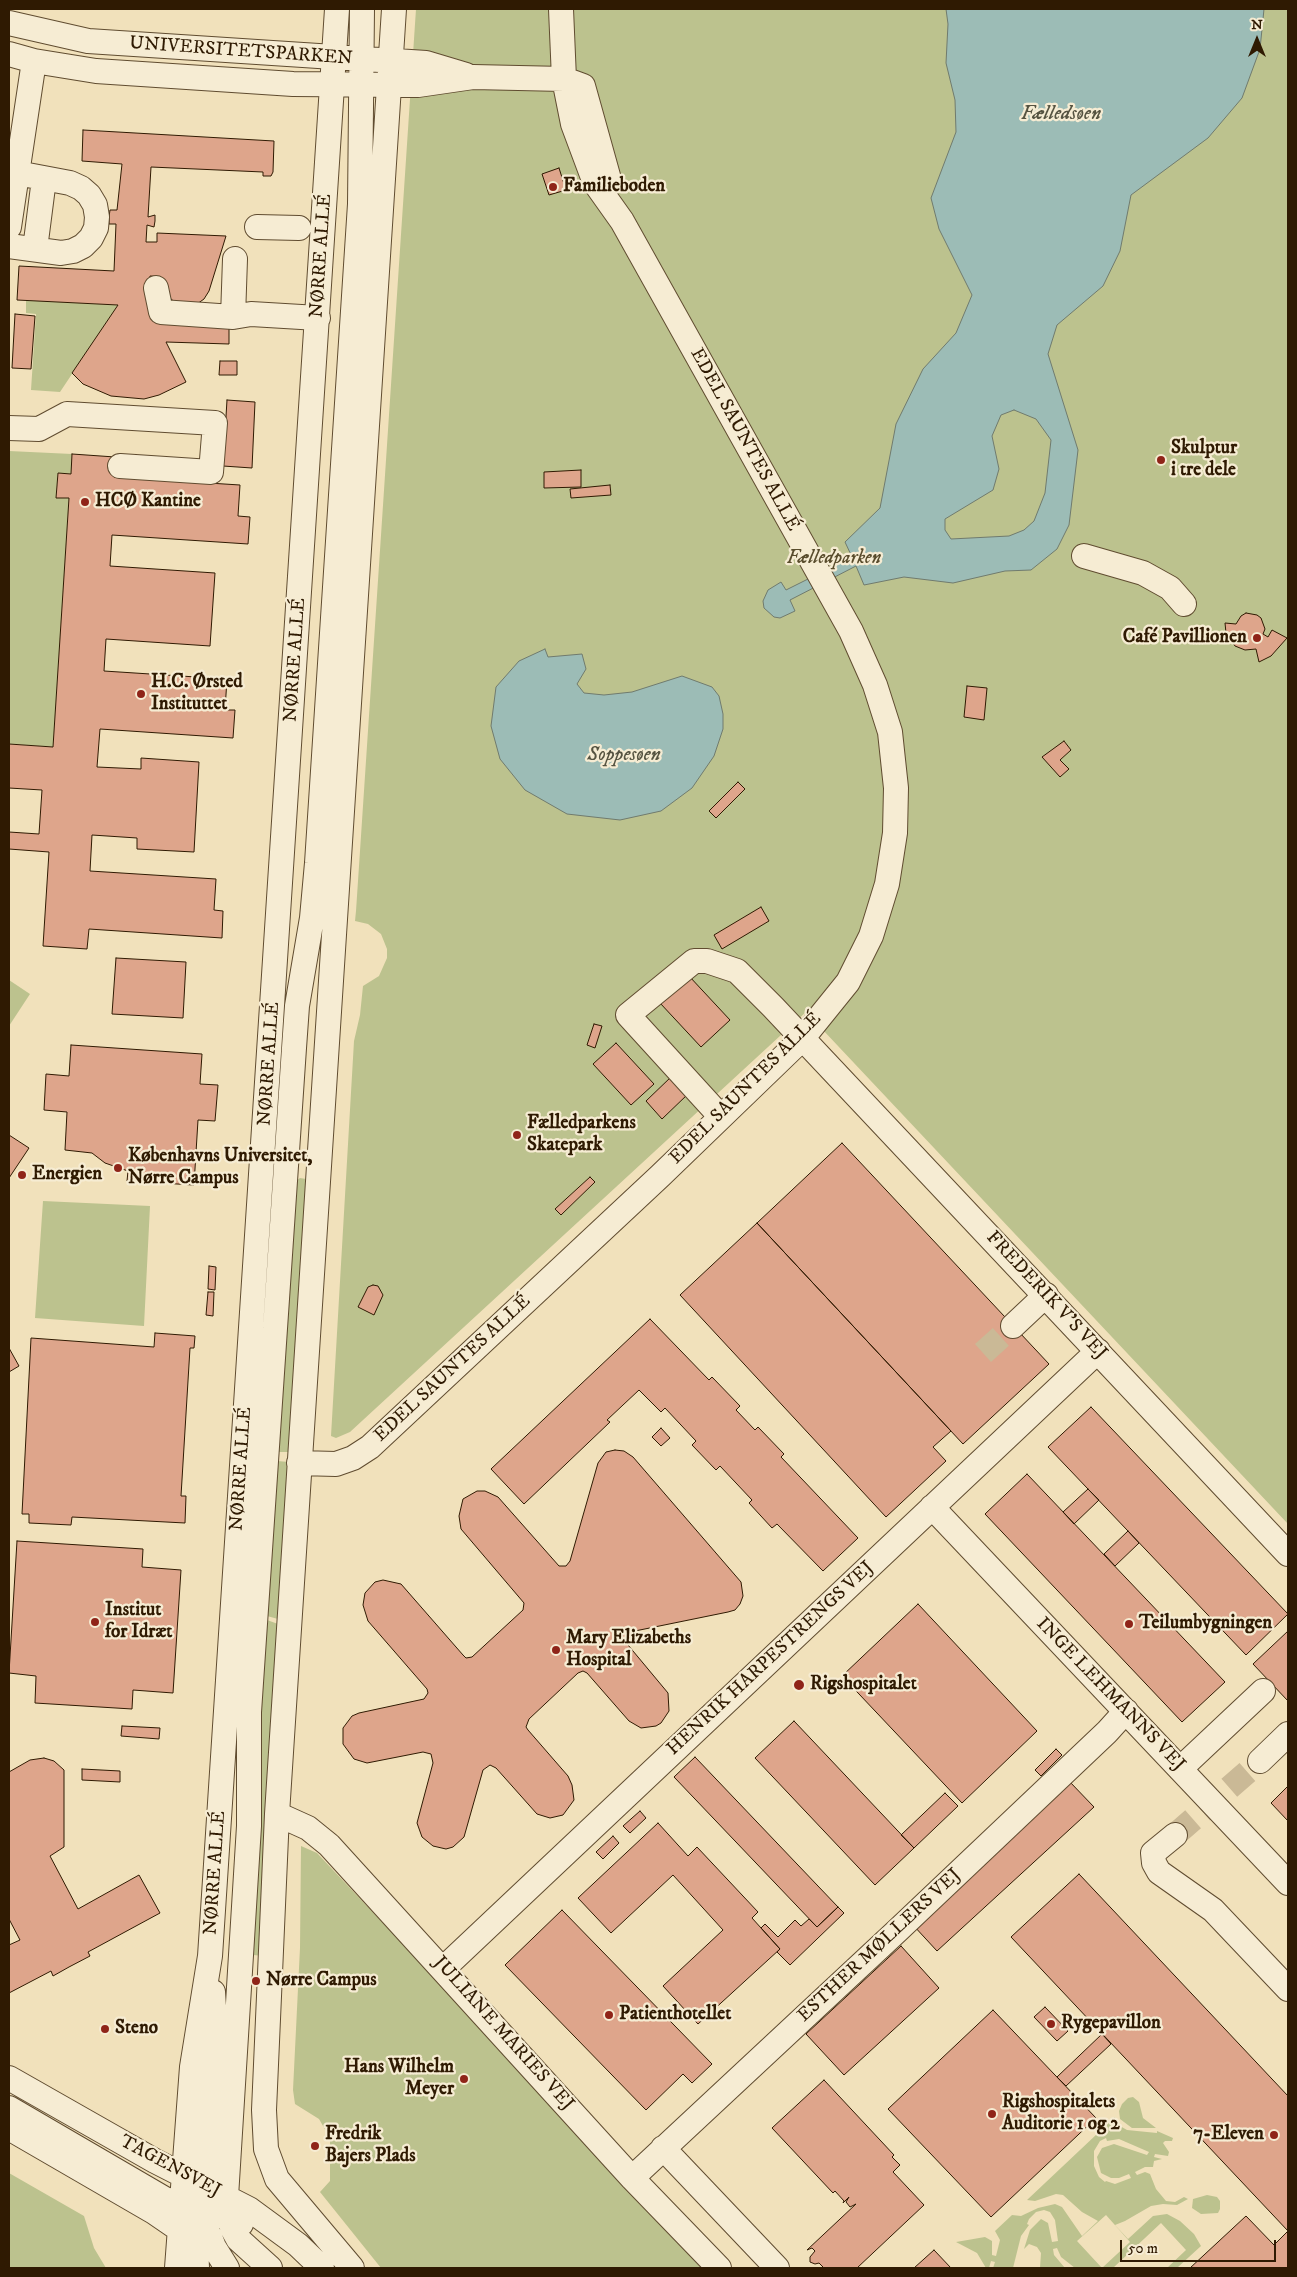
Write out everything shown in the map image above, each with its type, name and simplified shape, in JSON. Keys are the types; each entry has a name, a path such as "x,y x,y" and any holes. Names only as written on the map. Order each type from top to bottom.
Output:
{"street":[{"name":"NØRRE ALLÉ","path":"177,2268 194,2218 183,2176 192,2067 210,1956 337,9"},
{"path":"270,2268 248,2248 232,2228 227,2208 249,1826 249,1712 297,1006 313,911 318,844 360,204 362,9"},
{"path":"352,2268 277,2178 269,2164 264,2126 277,1814 394,9"},
{"name":"EDEL SAUNTES ALLÉ","path":"299,1463 336,1464 354,1458 370,1448 802,1039 848,982 871,936 887,884 895,832 896,788 890,732 875,685 851,631 622,221 595,183 573,124 564,80 560,30 561,9"},
{"name":"UNIVERSITETSPARKEN","path":"9,23 88,42 426,63 473,77"},
{"name":"UNIVERSITETSPARKEN","path":"9,54 34,61 96,71 293,84 418,85 473,77 564,80"},
{"path":"9,227 34,61"},
{"path":"9,246 61,253 73,251 83,246 91,238 96,222 95,205 89,195 81,188 70,183 17,173"},
{"path":"43,250 51,180"},
{"path":"257,227 299,228"},
{"path":"233,317 235,260"},
{"path":"156,288 161,312 233,317 251,314 318,318"},
{"path":"9,428 38,429 68,414 215,423 211,472 120,466"},
{"path":"1084,556 1143,573 1170,588 1184,604"},
{"name":"FREDERIK V'S VEJ","path":"721,1117 628,1015 694,961 708,960 737,971 1098,1350 1288,1554"},
{"path":"1013,1326 1046,1295"},
{"name":"HENRIK HARPESTRENGS VEJ","path":"444,1968 1098,1350"},
{"name":"INGE LEHMANNS VEJ","path":"932,1508 1288,1883"},
{"path":"1180,1769 1263,1691"},
{"name":"ESTHER MØLLERS VEJ","path":"632,2178 892,1936 1107,1732 1126,1711"},
{"path":"1260,1761 1288,1734"},
{"name":"JULIANE MARIES VEJ","path":"277,1814 308,1828 330,1845 444,1968 632,2178 719,2268"},
{"path":"1174,1835 1153,1854 1154,1862 1159,1872 1213,1910 1288,1989"},
{"path":"197,2268 194,2218 215,2024 210,1956"},
{"name":"TAGENSVEJ","path":"9,2078 183,2176"},
{"name":"TAGENSVEJ","path":"9,2108 165,2199 194,2218 227,2208 270,2223 322,2268"},
{"path":"9,2128 154,2212 194,2218 248,2248"},
{"path":"663,2148 777,2268"},
{"path":"227,2208 300,2268"},
{"path":"194,2218 226,2268"}],"green space":[{"name":"Fælledparken","path":"416,9 1288,9 1288,1524 806,1012 350,1432 336,1438 331,1436 354,1041 360,1015 363,986 379,976 387,958 387,949 381,934 368,924 355,921"},
{"path":"26,300 118,305 60,392 31,390 36,314 26,313"},
{"path":"9,451 72,454 71,474 58,473 56,498 69,498 53,747 9,744"},
{"path":"9,980 30,994 9,1026"},
{"path":"300,1178 306,1179 309,1185 289,1452 278,1452 296,1181"},
{"path":"43,1201 150,1206 144,1326 35,1318"},
{"path":"277,1461 289,1462 278,1619 267,1616"},
{"path":"267,1620 278,1624 264,1956 253,1955 260,1836 262,1703"},
{"path":"301,1846 317,1853 708,2268 381,2268 320,2192 330,2181 330,2138 319,2119 295,2104 293,2090 300,1948"},
{"path":"1133,2097 1139,2102 1143,2118 1156,2128 1132,2128 1120,2119 1119,2111 1122,2104 1128,2098"},
{"path":"1115,2117 1120,2126 1127,2130 1157,2133 1157,2131 1173,2138 1172,2141 1165,2141 1163,2143 1169,2152 1168,2156 1155,2154 1154,2157 1162,2159 1154,2161 1153,2167 1145,2167 1135,2172 1137,2175 1145,2172 1150,2174 1156,2189 1166,2201 1175,2202 1184,2197 1188,2199 1177,2205 1163,2204 1151,2206 1115,2225 1128,2239 1153,2216 1167,2214 1180,2221 1194,2234 1201,2246 1177,2268 1167,2268 1186,2250 1161,2223 1113,2268 1102,2268 1075,2268 1061,2257 1057,2248 1053,2249 1054,2255 1065,2268 1040,2268 1041,2253 1037,2247 1029,2244 1024,2249 1030,2230 1041,2219 1048,2223 1052,2242 1058,2241 1055,2220 1050,2212 1044,2210 1036,2212 1029,2219 1027,2224 1029,2225 1021,2236 1013,2268 993,2268 995,2262 991,2261 989,2268 986,2268 977,2253 956,2242 985,2237 992,2241 992,2255 996,2256 1000,2240 995,2231 1012,2215 1021,2216 1038,2208 1055,2204 1062,2207 1082,2236 1098,2221 1082,2212 1063,2195 1056,2194 1035,2201 1027,2200","holes":["1106,2138 1107,2141 1119,2139 1149,2152 1147,2155 1114,2144 1102,2148 1097,2157 1101,2173 1111,2178 1119,2178 1129,2174 1131,2178 1115,2184 1105,2182 1099,2177 1094,2166 1094,2151 1100,2141","1106,2215 1130,2242 1102,2268 1077,2241"]},
{"path":"9,2173 84,2216 94,2248 106,2268 9,2268"},
{"path":"1207,2195 1217,2197 1220,2201 1218,2213 1201,2214 1192,2208 1193,2199"}],"water":[{"name":"Fælledsøen","path":"946,9 1264,9 1260,49 1242,98 1208,138 1131,195 1120,251 1103,286 1057,325 1048,354 1078,450 1069,525 1057,549 1031,570 1005,571 953,583 904,577 864,585 856,566 790,600 795,611 780,618 774,617 764,608 763,601 768,590 781,582 786,590 852,557 845,542 880,508 896,424 923,369 956,333 972,295 939,229 931,198 956,132 955,100 946,63 948,24","holes":["1014,410 1036,419 1051,440 1045,493 1034,521 1024,530 1009,536 951,539 945,530 945,519 993,490 999,469 992,436 1001,415"]},
{"name":"Soppesøen","path":"545,649 548,657 582,654 586,669 577,684 584,693 604,695 632,692 682,676 712,687 719,696 723,714 723,729 714,756 692,788 661,811 620,820 567,814 525,790 500,759 491,726 496,687 519,661"}],"building":[{"path":"83,130 274,141 273,172 271,176 263,176 263,172 151,167 148,217 155,215 155,221 154,227 147,225 146,242 157,242 157,233 226,236 209,291 204,299 197,304 177,304 164,293 161,277 150,276 148,307 229,322 229,344 166,342 186,382 159,395 144,399 111,396 83,384 72,373 118,305 17,300 19,266 114,271 116,224 109,224 109,217 110,210 117,210 122,164 82,161"},
{"path":"559,168 566,190 549,195 542,174"},
{"path":"15,314 35,316 31,369 12,368"},
{"path":"220,361 237,361 237,375 219,375"},
{"path":"227,400 255,402 252,468 223,466"},
{"name":"H.C. Ørsted Instituttet","path":"72,454 115,457 114,477 240,485 238,516 250,517 248,544 112,535 110,566 215,573 210,646 106,639 104,671 227,679 225,710 235,710 233,738 100,729 97,767 141,769 141,758 199,762 194,852 137,849 137,838 92,835 90,871 216,879 214,910 223,911 222,938 89,929 87,949 43,946 49,852 9,849 9,832 39,834 42,790 9,788 9,744 53,747 69,498 56,498 58,473 71,474"},
{"path":"581,470 581,487 544,488 544,472"},
{"path":"610,485 611,495 571,498 570,489"},
{"name":"Café Pavillionen","path":"1246,613 1257,615 1261,618 1265,629 1263,634 1268,637 1272,630 1287,638 1271,656 1259,662 1256,649 1245,650 1235,646 1226,633 1225,623 1236,624 1241,616"},
{"path":"967,686 987,688 984,720 964,717"},
{"path":"1064,741 1071,750 1060,760 1069,769 1060,777 1042,757"},
{"path":"738,782 745,789 716,818 709,811"},
{"path":"761,907 769,921 722,949 714,935"},
{"path":"116,958 186,962 183,1018 112,1014"},
{"path":"689,976 730,1020 701,1047 660,1003"},
{"path":"594,1024 602,1026 595,1048 587,1045"},
{"path":"616,1043 654,1084 631,1105 593,1064"},
{"path":"71,1045 202,1054 200,1084 218,1085 215,1121 198,1120 194,1185 127,1181 128,1171 105,1163 92,1153 65,1150 67,1112 44,1110 46,1074 69,1076"},
{"path":"671,1077 688,1094 662,1119 646,1101"},
{"path":"9,1135 29,1148 9,1178"},
{"path":"842,1143 1049,1364 963,1444 757,1223"},
{"path":"590,1177 595,1182 561,1215 555,1209"},
{"path":"757,1223 951,1431 933,1447 946,1461 886,1517 680,1295"},
{"path":"209,1266 216,1267 215,1290 208,1289"},
{"path":"378,1286 383,1295 374,1315 358,1307 368,1287"},
{"path":"208,1292 214,1292 213,1316 206,1315"},
{"path":"650,1319 709,1380 712,1377 740,1406 736,1410 755,1430 758,1427 784,1454 781,1457 858,1538 823,1571 777,1524 772,1528 749,1503 752,1500 720,1466 716,1470 692,1445 696,1441 665,1408 661,1412 639,1390 607,1420 610,1422 524,1504 491,1469"},
{"path":"155,1333 195,1336 194,1348 190,1348 181,1496 186,1496 185,1523 72,1517 71,1525 29,1523 29,1514 22,1514 31,1338 154,1347"},
{"path":"9,1348 19,1366 9,1372"},
{"name":"Teilumbygningen","path":"1091,1407 1288,1614 1246,1655 1048,1447"},
{"path":"661,1428 670,1438 661,1446 652,1437"},
{"name":"Mary Elizabeths Hospital","path":"624,1451 633,1457 741,1582 743,1596 740,1604 735,1610 728,1612 630,1632 627,1635 625,1641 668,1693 669,1711 661,1723 656,1726 641,1728 629,1721 587,1673 583,1671 578,1673 529,1719 526,1727 568,1776 572,1785 574,1800 563,1815 550,1818 537,1814 496,1768 490,1765 483,1770 464,1837 453,1847 446,1849 433,1846 422,1837 417,1823 433,1763 431,1754 423,1752 367,1763 354,1759 343,1744 343,1728 352,1716 424,1699 428,1693 427,1689 368,1621 363,1605 365,1593 375,1582 383,1580 401,1584 463,1655 466,1658 472,1657 523,1610 524,1603 461,1529 459,1516 463,1499 477,1491 485,1491 498,1497 559,1566 566,1566 570,1561 598,1463 606,1452"},
{"name":"Teilumbygningen","path":"1027,1474 1225,1682 1182,1722 985,1514"},
{"path":"1088,1489 1099,1500 1074,1524 1063,1512"},
{"path":"1128,1531 1139,1543 1115,1566 1104,1554"},
{"name":"Institut for Idræt","path":"17,1541 143,1549 142,1567 181,1570 173,1693 133,1690 132,1709 35,1703 36,1676 9,1673"},
{"path":"918,1604 1037,1731 962,1803 842,1676"},
{"path":"1288,1631 1288,1701 1253,1664"},
{"path":"794,1721 914,1848 875,1885 755,1758"},
{"path":"122,1726 160,1728 159,1739 121,1736"},
{"path":"1056,1749 1062,1755 1041,1776 1035,1770"},
{"path":"695,1757 838,1907 817,1927 674,1777"},
{"path":"44,1758 54,1761 64,1770 64,1847 50,1856 78,1909 139,1875 160,1913 88,1952 90,1956 53,1976 51,1971 9,1993 9,1945 20,1940 9,1919 9,1772 30,1760"},
{"path":"82,1769 120,1771 120,1782 82,1780"},
{"path":"1069,1781 1094,1807 937,1951 913,1925"},
{"path":"1288,1786 1288,1821 1271,1803"},
{"path":"945,1793 958,1806 914,1848 901,1835"},
{"path":"640,1811 646,1818 630,1833 623,1826"},
{"path":"658,1823 688,1856 697,1847 758,1912 752,1918 780,1949 698,2024 663,1986 723,1930 673,1875 611,1933 578,1898"},
{"path":"613,1836 619,1843 603,1859 596,1852"},
{"path":"1079,1874 1288,2096 1288,2231 1011,1937"},
{"path":"838,1907 844,1913 790,1965 777,1952 780,1949 761,1928 765,1924 778,1937 795,1920 801,1926 809,1919 817,1927"},
{"name":"Patienthotellet","path":"562,1910 712,2064 692,2083 683,2074 646,2110 505,1965"},
{"path":"901,1946 939,1988 844,2075 806,2034"},
{"name":"Rygepavillon","path":"1045,2007 1068,2031 1057,2041 1034,2017"},
{"name":"Rigshospitalets Auditorie 1 og 2","path":"993,2010 1096,2118 991,2217 888,2109"},
{"path":"1102,2034 1111,2044 1066,2086 1057,2077"},
{"path":"824,2080 894,2155 892,2157 900,2165 893,2172 924,2205 857,2268 824,2268 819,2263 810,2262 810,2257 815,2251 812,2248 807,2250 856,2204 850,2207 846,2202 849,2197 843,2203 844,2201 835,2191 833,2193 772,2128"},
{"path":"1246,2216 1274,2245 1288,2231 1288,2268 1190,2268"},
{"path":"934,2250 951,2268 914,2268"}],"tunnel":[{"path":"983,1353 1013,1326"},
{"path":"1175,1835 1260,1761"}],"place":[{"name":"Familieboden","path":"553,187"},
{"name":"Skulptur i tre dele","path":"1161,460"},
{"name":"HCØ Kantine","path":"85,502"},
{"name":"Café Pavillionen","path":"1257,638"},
{"name":"H.C. Ørsted Instituttet","path":"141,694"},
{"name":"Fælledparkens Skatepark","path":"517,1135"},
{"name":"Københavns Universitet, Nørre Campus","path":"118,1168"},
{"name":"Energien","path":"22,1175"},
{"name":"Institut for Idræt","path":"95,1622"},
{"name":"Teilumbygningen","path":"1129,1624"},
{"name":"Mary Elizabeths Hospital","path":"556,1650"},
{"name":"Rigshospitalet","path":"799,1685"},
{"name":"Nørre Campus","path":"256,1981"},
{"name":"Patienthotellet","path":"609,2015"},
{"name":"Rygepavillon","path":"1051,2024"},
{"name":"Steno","path":"105,2029"},
{"name":"Hans Wilhelm Meyer","path":"464,2079"},
{"name":"Rigshospitalets Auditorie 1 og 2","path":"992,2114"},
{"name":"7-Eleven","path":"1274,2135"},
{"name":"Fredrik Bajers Plads","path":"315,2146"}]}
